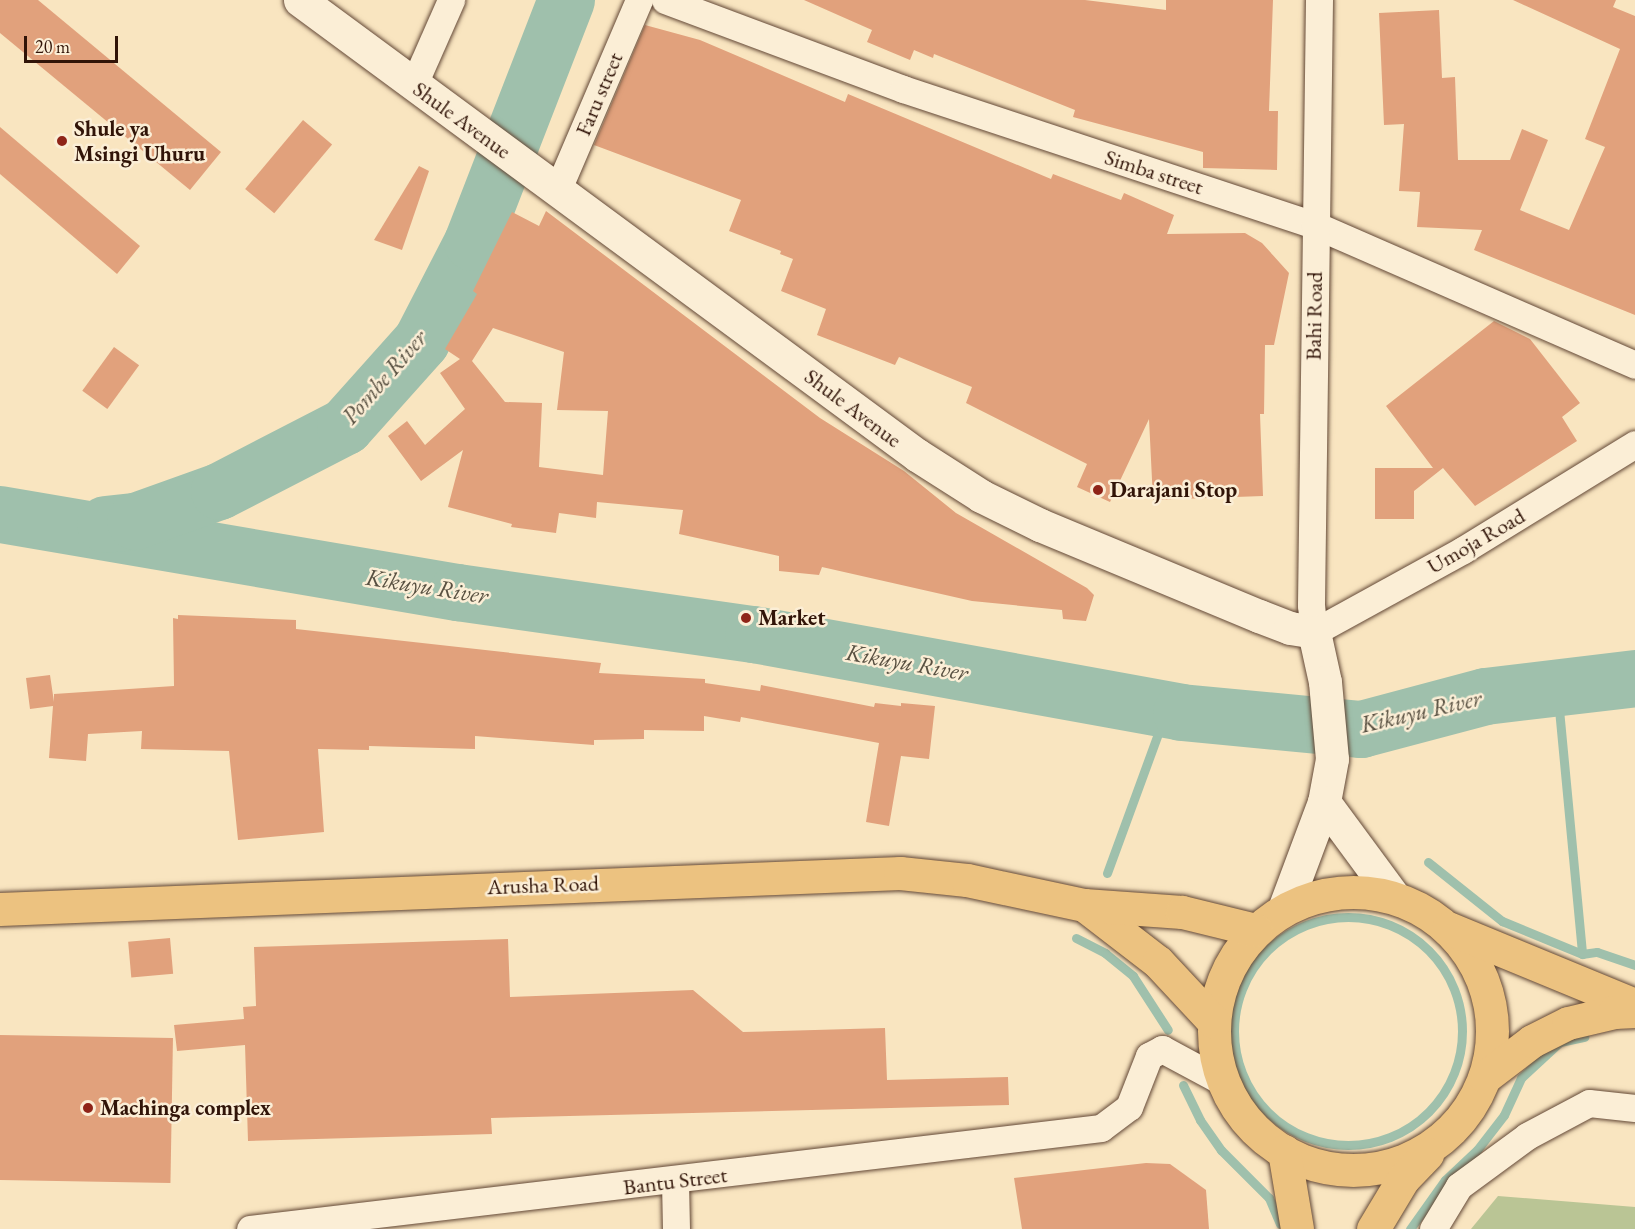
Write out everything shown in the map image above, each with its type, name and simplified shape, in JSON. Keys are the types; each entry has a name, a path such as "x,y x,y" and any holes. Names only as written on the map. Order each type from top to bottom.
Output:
{"highway":[{"name":"Arusha Road","path":"0,909 900,873 967,880 1084,905 1182,912 1256,930"},
{"path":"1443,1137 1418,1154 1385,1167 1351,1170 1316,1165 1284,1151 1260,1134 1240,1111 1225,1083 1216,1054 1214,1023 1220,988 1235,957 1256,930 1284,909 1320,895 1357,891 1394,897 1422,910 1446,927 1635,1005"},
{"path":"1084,905 1158,962 1214,1023"},
{"path":"1373,1229 1402,1179 1468,1109 1485,1077 1493,1037 1488,996 1472,958 1446,927"},
{"path":"1485,1077 1532,1041 1568,1023 1614,1012 1635,1011"},
{"path":"1284,1151 1297,1229"}],"main road":[{"name":"Shule Avenue","path":"300,0 917,455 981,496 1040,525 1259,616 1290,628 1314,632"},
{"path":"1284,909 1324,802 1332,759 1324,680 1314,632"},
{"path":"1324,802 1394,897"}],"street":[{"path":"414,84 451,0"},
{"name":"Faru street","path":"558,189 639,0"},
{"name":"Simba street","path":"665,0 903,89 1315,225 1635,364"},
{"name":"Bahi Road","path":"1314,632 1311,605 1318,0"},
{"name":"Umoja Road","path":"1314,632 1463,550 1635,444"},
{"name":"Bantu Street","path":"250,1229 675,1181 1101,1128 1129,1107 1149,1056 1162,1049 1225,1083"},
{"path":"1433,1229 1459,1186 1527,1136 1589,1103 1635,1108"},
{"path":"675,1181 676,1229"}],"green space":[{"path":"1498,1196 1635,1207 1635,1229 1471,1229"}],"building":[{"path":"0,0 38,0 221,152 190,190 0,33"},
{"path":"804,0 1085,0 1166,10 1166,0 1273,0 1269,111 1278,111 1277,170 1203,168 1203,152 1073,117 1075,110 934,54 933,58 914,50 910,60 867,42 872,30"},
{"path":"1513,0 1616,0 1613,7 1635,16 1635,315 1474,250 1482,230 1417,227 1420,192 1399,191 1404,124 1384,125 1379,13 1439,10 1442,78 1455,77 1458,160 1510,160 1522,129 1548,140 1520,210 1569,230 1605,147 1585,139 1620,49"},
{"path":"645,25 700,40 845,102 848,94 1051,179 1053,174 1121,200 1124,193 1174,215 1167,234 1245,233 1262,243 1289,273 1274,345 1265,345 1264,414 1260,414 1263,496 1153,500 1149,419 1110,502 1077,487 1087,464 966,403 972,387 899,357 895,365 817,335 826,309 781,291 793,259 780,254 781,251 729,231 741,200 594,145"},
{"path":"303,120 332,144 274,213 245,189"},
{"path":"0,127 140,246 117,274 0,174"},
{"path":"419,166 429,171 402,250 374,240"},
{"path":"546,211 820,418 904,471 956,513 1087,588 1094,595 1086,621 1063,619 1062,610 972,601 822,567 819,575 779,571 779,556 679,534 683,510 597,502 596,518 559,513 556,533 511,527 512,524 448,507 463,450 421,481 388,436 407,421 425,445 465,409 440,373 460,359 445,349 477,294 473,291 512,212 539,226","holes":["493,328 564,352 557,410 608,411 603,475 539,467 542,403 505,402 472,361"]},
{"path":"1494,321 1530,339 1580,403 1562,417 1577,441 1475,506 1443,468 1414,491 1414,519 1375,519 1375,468 1433,468 1386,406"},
{"path":"114,347 139,365 107,409 82,391"},
{"path":"178,615 296,620 296,629 601,663 599,673 705,679 705,683 760,691 761,685 874,707 875,703 935,706 929,759 901,756 889,826 866,822 879,743 741,717 740,722 704,716 704,731 644,730 644,739 594,740 594,745 475,736 475,749 369,746 369,750 318,749 324,832 238,840 229,751 141,749 142,731 88,734 86,761 49,758 53,706 30,709 26,678 50,675 54,702 54,694 174,686 173,618 178,619"},
{"path":"170,938 173,974 131,978 128,942"},
{"path":"508,939 510,997 693,990 743,1032 885,1028 887,1080 1008,1077 1009,1105 491,1118 492,1134 248,1141 245,1045 177,1051 174,1025 244,1019 243,1007 256,1006 254,947"},
{"name":"Machinga complex","path":"0,1035 173,1038 170,1183 0,1180"},
{"path":"1146,1163 1170,1164 1206,1190 1209,1229 1022,1229 1014,1178"}],"waterway":[{"name":"Pombe River","path":"105,524 135,521 219,491 345,426 421,341 472,242 566,0"},
{"name":"Kikuyu River","path":"0,514 457,592 753,634 1181,712 1361,729 1485,696 1635,678"},
{"path":"1557,688 1582,954"},
{"path":"1107,873 1167,709"},
{"path":"1428,862 1502,921 1582,954 1597,952 1635,965"},
{"path":"1348,917 1370,919 1392,926 1411,936 1436,959 1448,977 1457,998 1462,1031 1460,1053 1453,1075 1443,1094 1420,1119 1402,1131 1381,1140 1348,1145 1326,1143 1304,1136 1285,1126 1260,1103 1248,1085 1239,1064 1234,1031 1236,1009 1243,987 1253,968 1276,943 1294,931 1315,922 1348,917"},
{"path":"1076,938 1105,953 1133,976 1168,1030"},
{"path":"1410,1229 1445,1180 1477,1150 1504,1115 1521,1078 1560,1042 1584,1037"},
{"path":"1183,1085 1200,1120 1221,1150 1269,1198 1280,1224"}],"place":[{"name":"Shule ya Msingi Uhuru","path":"62,141"},
{"name":"Darajani Stop","path":"1098,490"},
{"name":"Market","path":"746,618"},
{"name":"Machinga complex","path":"88,1108"}]}
